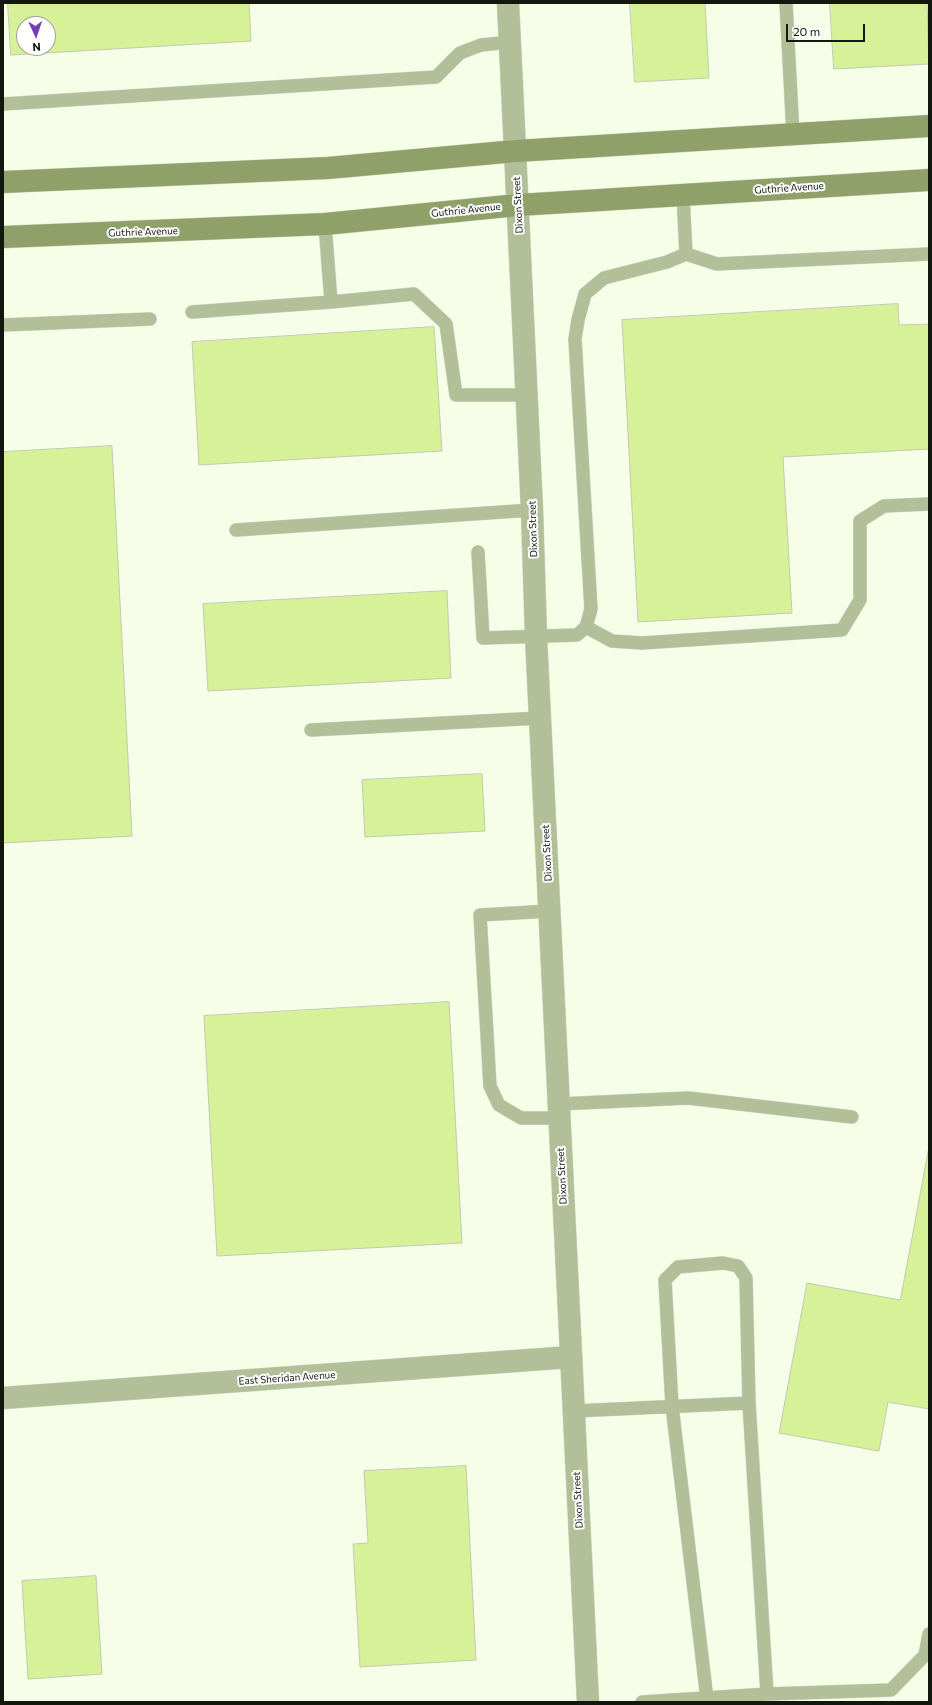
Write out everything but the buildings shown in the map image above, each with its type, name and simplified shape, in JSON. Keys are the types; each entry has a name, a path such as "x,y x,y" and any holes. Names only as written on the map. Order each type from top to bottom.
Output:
{"main road":[{"path":"3,182 328,168 516,151 929,126"},
{"name":"Guthrie Avenue","path":"3,237 325,224 518,205 929,180"}],"street":[{"name":"Dixon Street","path":"508,3 527,395 536,637 588,1702"},
{"name":"East Sheridan Avenue","path":"3,1398 571,1357"}],"lane":[{"path":"786,3 793,135"},
{"path":"3,104 436,77 460,53 481,45 510,42"},
{"path":"683,195 686,254"},
{"path":"325,224 331,302"},
{"path":"478,552 483,638 577,635 586,627 591,609 575,339 585,294 604,278 667,262 686,254 717,264 929,254"},
{"path":"192,312 331,302 414,294 446,324 456,395 527,395"},
{"path":"3,325 150,319"},
{"path":"586,627 612,641 642,643 842,630 860,600 860,521 884,506 929,504"},
{"path":"236,530 532,510"},
{"path":"310,730 540,718"},
{"path":"550,911 480,915 490,1086 499,1105 521,1118 559,1111 688,1098 852,1117"},
{"path":"707,1699 672,1406 665,1280 678,1267 723,1263 738,1266 746,1278 749,1403 768,1694"},
{"path":"574,1410 749,1403"},
{"path":"642,1702 768,1694 891,1690 925,1654 929,1634"}]}
